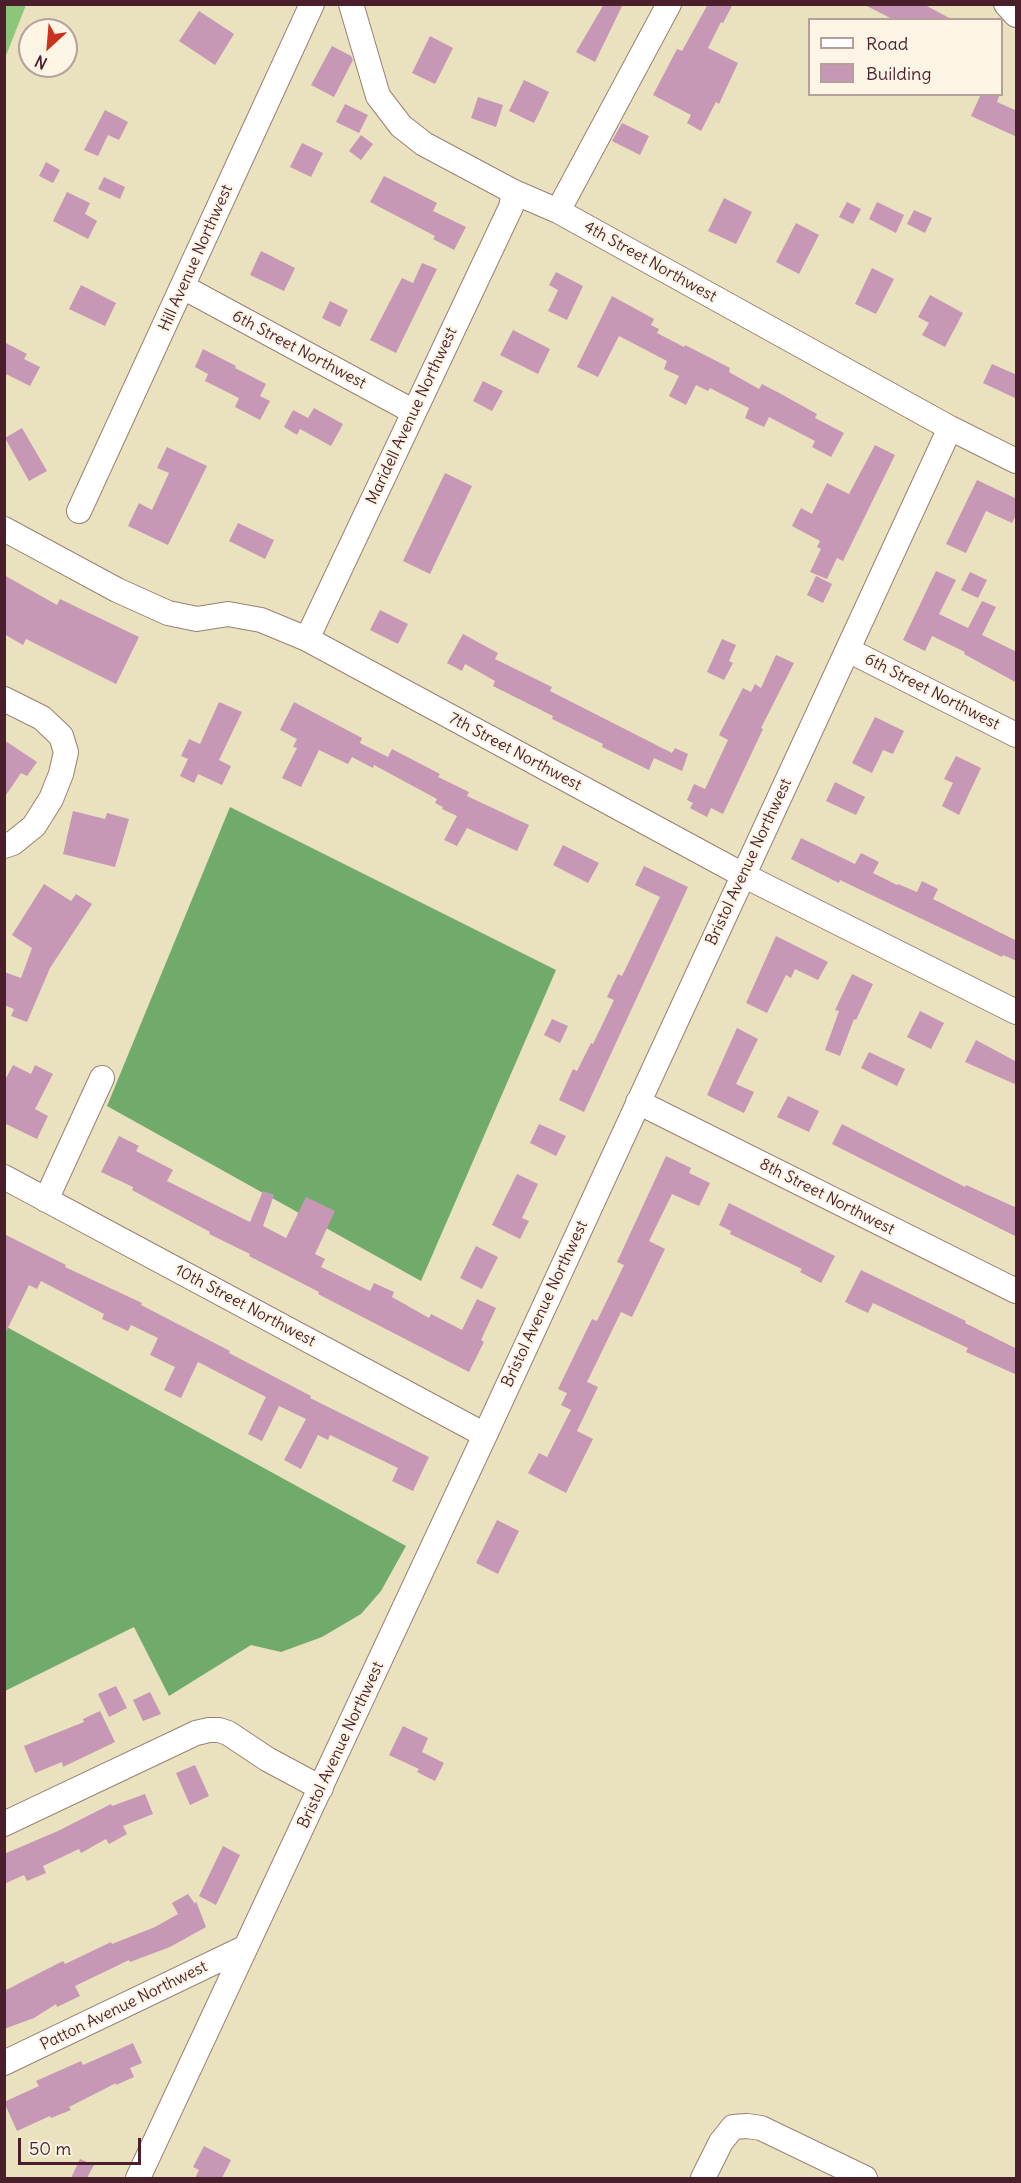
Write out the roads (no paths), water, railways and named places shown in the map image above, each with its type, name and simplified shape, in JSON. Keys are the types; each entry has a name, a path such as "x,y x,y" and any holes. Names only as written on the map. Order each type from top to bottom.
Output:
{"street":[{"name":"Hill Avenue Northwest","path":"79,511 312,4"},
{"name":"4th Street Northwest","path":"351,4 378,96 401,126 424,144 514,192 558,211 950,428 1017,461"},
{"path":"558,211 669,4"},
{"path":"1006,4 1017,15"},
{"name":"Maridell Avenue Northwest","path":"306,639 511,207 514,192"},
{"name":"6th Street Northwest","path":"183,287 414,412"},
{"name":"Bristol Avenue Northwest","path":"138,2178 485,1435 950,428"},
{"name":"7th Street Northwest","path":"4,530 117,590 168,613 197,619 228,614 261,620 306,639 743,875 1017,1012"},
{"name":"6th Street Northwest","path":"848,650 1017,735"},
{"path":"4,699 42,718 61,736 66,752 62,774 51,799 34,826 13,843 4,846"},
{"path":"46,1200 102,1078"},
{"name":"8th Street Northwest","path":"638,1102 1017,1292"},
{"name":"10th Street Northwest","path":"4,1177 485,1435"},
{"path":"4,1824 196,1733 209,1730 228,1733 267,1759 321,1788"},
{"name":"Patton Avenue Northwest","path":"4,2063 244,1948"},
{"path":"703,2178 721,2142 733,2127 761,2128 865,2178"}]}
